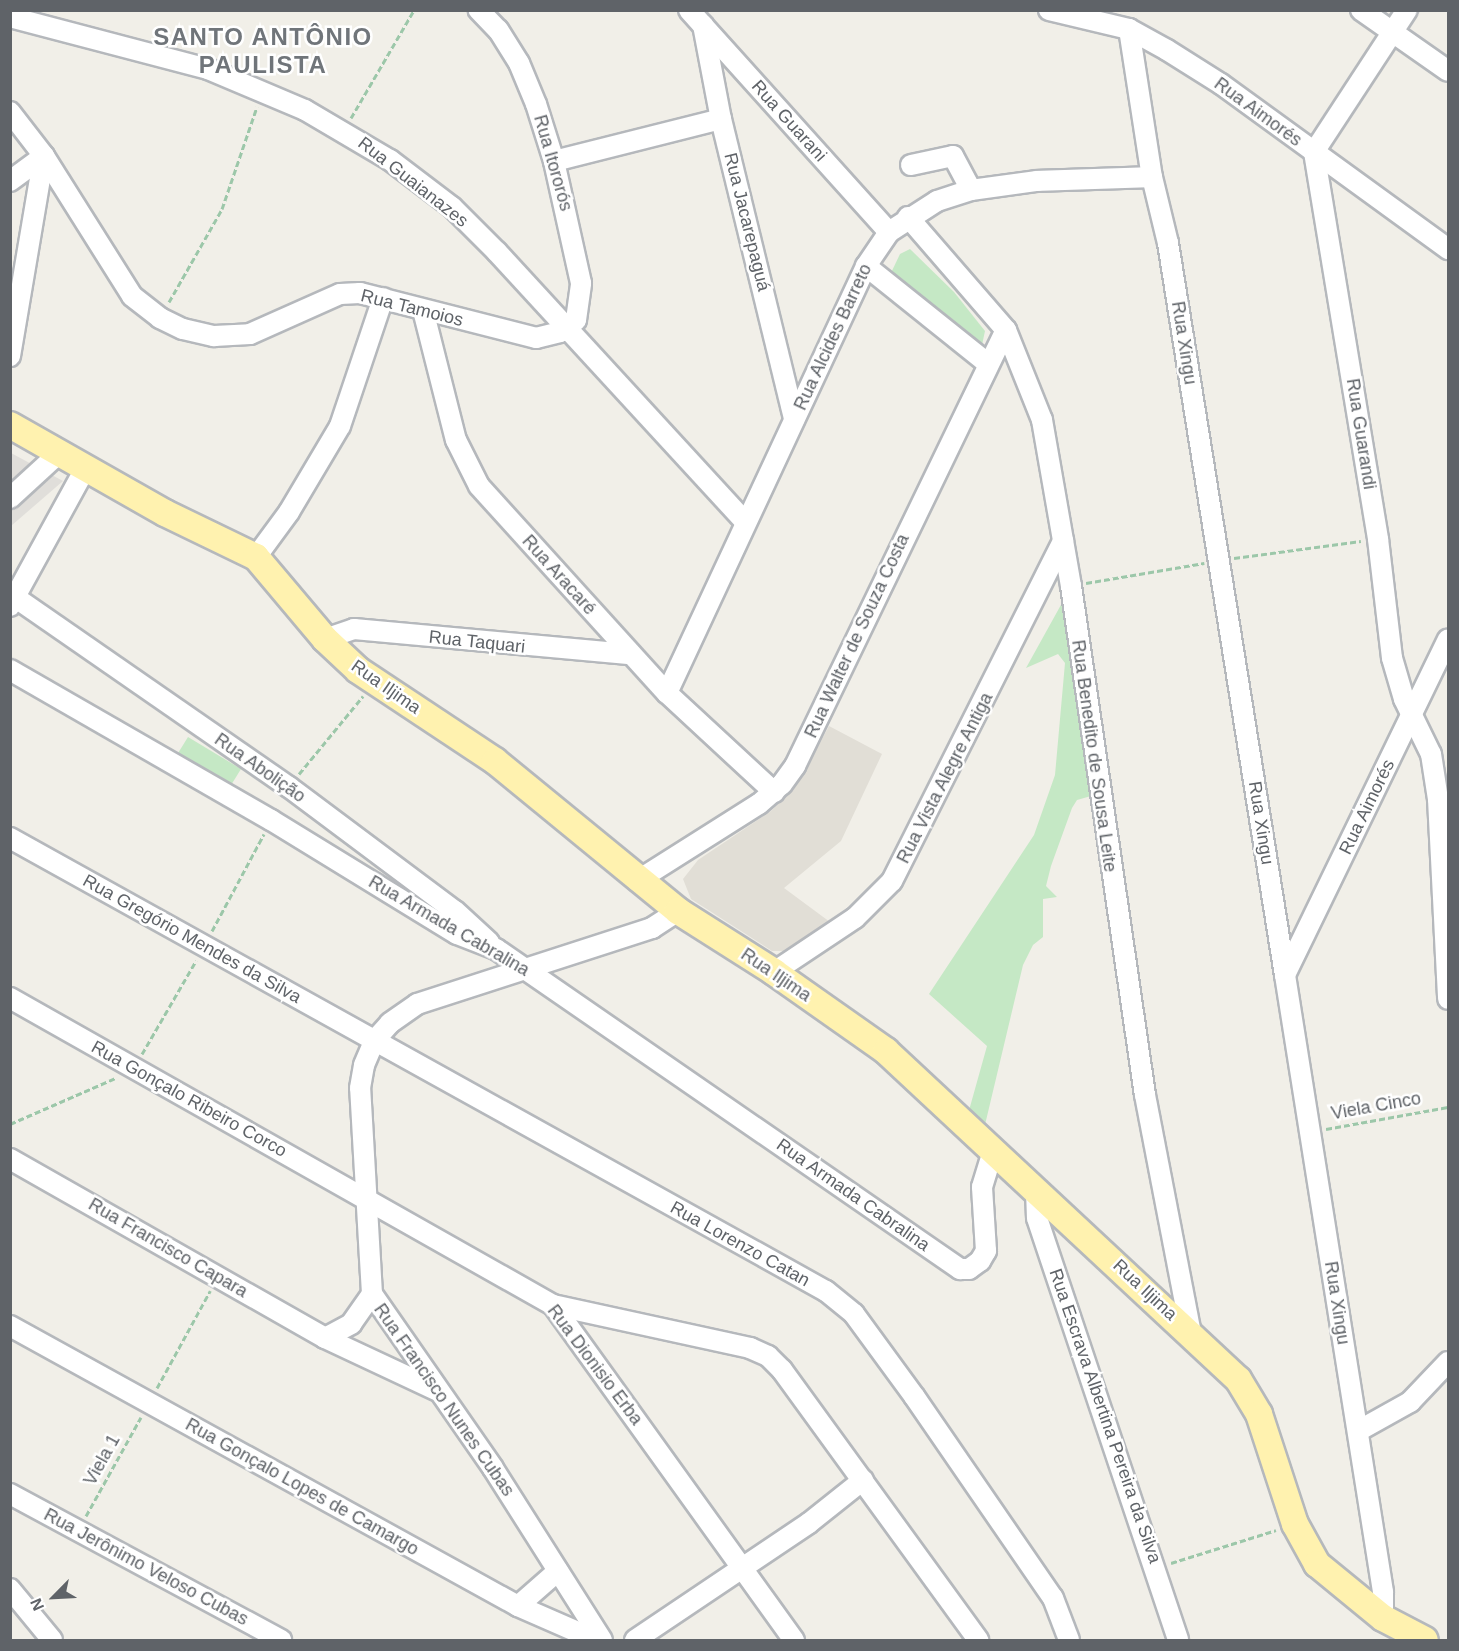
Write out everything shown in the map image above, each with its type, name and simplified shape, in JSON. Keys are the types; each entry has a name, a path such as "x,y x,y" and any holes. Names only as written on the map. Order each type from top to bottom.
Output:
{"main road":[{"name":"Rua Iljima","path":"10,425 85,469 256,557 325,639 374,682 495,761 637,881 678,911 774,972 886,1051 1238,1379 1259,1414 1295,1524 1317,1564 1383,1618 1425,1641"}],"street":[{"name":"Rua Itororós","path":"479,10 498,30 519,63 554,161 581,283 579,311 569,327"},
{"name":"Rua Aimorés","path":"1049,10 1129,28 1221,84 1449,249"},
{"path":"1361,10 1449,71"},
{"path":"1314,152 1407,10"},
{"name":"Rua Guaianazes","path":"10,17 169,57 263,91 345,130 453,207 569,327 745,522"},
{"name":"Rua Jacarepaguá","path":"696,18 794,419"},
{"name":"Rua Guarani","path":"696,18 889,232"},
{"name":"Rua Xingu","path":"1129,28 1152,177 1168,243 1358,1431 1383,1592 1383,1618"},
{"name":"Rua Tamoios","path":"10,112 44,156 132,296 159,318 214,336 250,334 339,294 383,298 536,338 569,327"},
{"path":"554,161 721,119"},
{"name":"Rua Guarandi","path":"1314,152 1378,539 1392,658 1404,699 1431,754 1445,875 1449,999"},
{"path":"10,181 44,156"},
{"path":"10,356 44,156"},
{"path":"911,165 953,156 971,190"},
{"name":"Rua Alcides Barreto","path":"667,693 866,266 889,232 908,217 937,201 971,190 1037,181 1152,177"},
{"name":"Rua Benedito de Sousa Leite","path":"908,217 1006,330 1042,420 1063,541 1145,1095 1191,1334"},
{"path":"866,266 987,363"},
{"path":"256,557 289,512 340,426 383,298"},
{"name":"Rua Aracaré","path":"423,310 456,440 479,486 667,693 774,792"},
{"name":"Rua Walter de Souza Costa","path":"637,881 774,792 795,766 987,363 1006,330"},
{"path":"14,489 58,454"},
{"path":"13,602 85,469"},
{"name":"Rua Vista Alegre Antiga","path":"774,972 855,918 892,881 1063,541"},
{"name":"Rua Abolição","path":"13,602 289,788 455,910 496,949"},
{"name":"Rua Taquari","path":"325,639 354,629 631,654"},
{"name":"Rua Aimorés","path":"1285,975 1449,640"},
{"name":"Rua Armada Cabralina","path":"10,670 271,820 457,934 496,949 960,1269 975,1265 986,1251 982,1187 993,1151"},
{"name":"Rua Gregório Mendes da Silva","path":"10,838 374,1041"},
{"name":"Rua Francisco Nunes Cubas","path":"602,1641 493,1468 436,1390 372,1294 360,1088 364,1065 374,1041 390,1023 417,1004 652,928 678,911"},
{"name":"Rua Gonçalo Ribeiro Corco","path":"10,998 368,1199"},
{"name":"Rua Lorenzo Catan","path":"374,1041 796,1271 854,1314 1053,1598 1069,1641"},
{"name":"Rua Francisco Capara","path":"10,1159 325,1338 436,1390"},
{"name":"Rua Escrava Albertina Pereira da Silva","path":"1036,1190 1037,1218 1157,1568 1178,1641"},
{"name":"Rua Dionisio Erba","path":"368,1199 554,1305 794,1641"},
{"path":"325,1338 351,1324 372,1294"},
{"path":"554,1305 750,1348 768,1356 782,1370 863,1479 978,1641"},
{"name":"Rua Gonçalo Lopes de Camargo","path":"10,1326 518,1606 596,1641"},
{"path":"1358,1431 1410,1402 1449,1362"},
{"path":"635,1641 808,1523 863,1479"},
{"name":"Rua Jerônimo Veloso Cubas","path":"10,1494 280,1641"},
{"path":"518,1606 558,1571"},
{"path":"12,1594 52,1641"}],"path":[{"path":"345,130 414,10"},
{"path":"159,318 222,209 263,91"},
{"path":"289,788 374,682"},
{"path":"204,946 271,820"},
{"name":"Viela Cinco","path":"1309,1132 1449,1107"},
{"name":"Viela 1","path":"78,1530 218,1276"},
{"path":"1157,1568 1295,1524"}],"shaded area":[{"path":"11,453 63,481 11,526"},
{"path":"829,726 882,754 841,841 784,888 830,922 788,951 772,951 691,899 683,879 698,860 771,811 788,795 803,775"}],"green space":[{"path":"910,249 954,292 985,331 982,345 890,275 900,254"},
{"path":"1062,603 1091,796 1077,800 1072,808 1051,866 1046,886 1057,897 1043,899 1043,937 1033,945 1023,965 984,1129 968,1114 987,1046 929,994 1034,835 1055,775 1065,663 1058,654 1026,668"},
{"path":"188,737 241,769 228,790 175,758"}],"district":[{"name":"SANTO ANTÔNIO PAULISTA","path":"263,51"}]}
